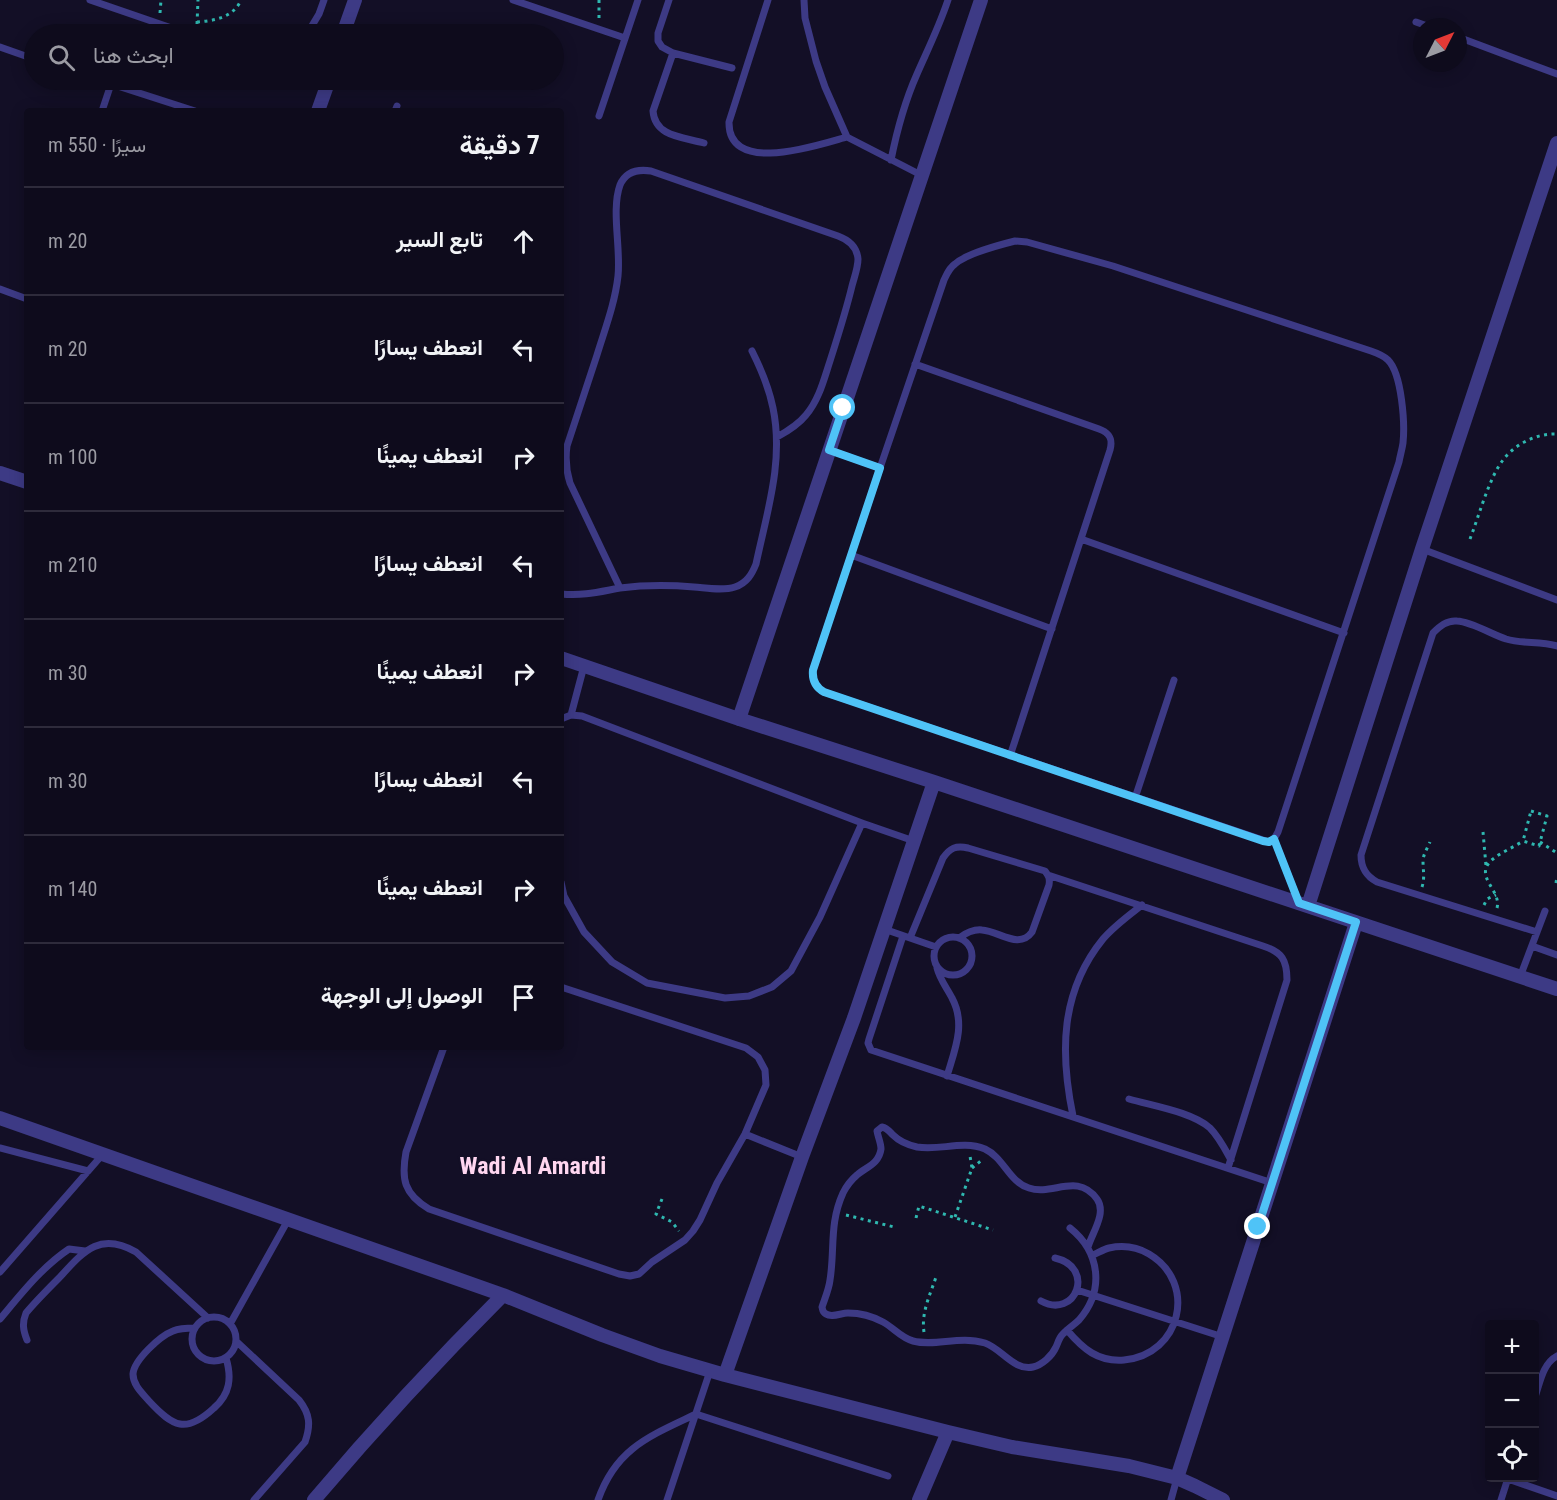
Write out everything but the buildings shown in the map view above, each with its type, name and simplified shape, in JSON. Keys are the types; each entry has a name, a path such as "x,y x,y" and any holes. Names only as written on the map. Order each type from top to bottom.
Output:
{"street":[{"path":"347,24 355,0"},
{"path":"738,719 981,0"},
{"path":"319,108 325,90"},
{"path":"1304,904 1557,143"},
{"path":"0,473 24,481"},
{"path":"564,659 738,719 1557,989"},
{"path":"725,1375 802,1156 839,1061 934,782"},
{"path":"1177,1478 1356,922"},
{"path":"0,1118 503,1295 660,1356 948,1432 1012,1447 1130,1466 1177,1478 1223,1500"},
{"path":"314,1500 397,1404 503,1295"},
{"path":"919,1500 948,1432"}],"lane":[{"path":"90,0 160,24"},
{"path":"313,24 324,0"},
{"path":"513,0 625,38"},
{"path":"598,116 638,0"},
{"path":"669,0 658,33 658,41 662,47 732,68"},
{"path":"768,0 729,122 732,140 746,151 776,152 800,149 847,137"},
{"path":"804,0 805,18 816,61 847,137 921,175"},
{"path":"891,160 906,103 916,75 940,25 948,0"},
{"path":"1467,40 1557,74"},
{"path":"0,47 24,55"},
{"path":"673,52 653,111 654,118 660,129 666,133 704,143"},
{"path":"103,108 109,90"},
{"path":"130,90 186,108"},
{"path":"620,588 570,483 565,459 567,446 614,300 619,250 617,201 620,185 632,172 651,171 838,236 852,244 858,259 842,324 820,390 807,415 794,428 777,437"},
{"path":"1015,241 1028,242 1113,266 1381,354 1389,360 1398,378 1403,409 1403,444 1344,633 1274,839 1269,842 1263,841 1010,756 824,692 814,683 813,670 915,364 948,271 965,258 1015,241"},
{"path":"0,290 24,298"},
{"path":"564,594 589,594 620,588 664,586 725,589 745,582 752,574 773,486 777,461 777,437 773,407 765,378 752,351"},
{"path":"915,364 1106,431 1111,436 1112,443 1010,756"},
{"path":"829,450 880,468"},
{"path":"1081,539 1344,633"},
{"path":"1422,549 1557,600"},
{"path":"851,555 1052,629"},
{"path":"1537,932 1377,882 1363,868 1361,855 1433,633 1440,626 1459,621 1505,639 1557,646"},
{"path":"571,715 584,666"},
{"path":"1136,798 1174,680"},
{"path":"564,718 571,715 582,716 914,841"},
{"path":"564,896 584,932 612,962 647,983 724,998 749,996 772,987 791,971 820,917 862,823"},
{"path":"1274,839 1304,904"},
{"path":"959,938 975,930 984,930 1018,940 1029,937 1049,885 1048,875 1045,871 961,846 947,851 907,937 869,1039 869,1047 875,1052 1272,1183"},
{"path":"1048,875 1274,950 1283,958 1287,969 1287,980 1228,1168"},
{"path":"1073,1116 1067,1089 1065,1060 1065,1032 1069,1004 1077,981 1094,951 1122,920 1142,905"},
{"path":"1520,977 1545,911"},
{"path":"884,929 936,946"},
{"path":"936,966 946,974 960,974 972,959 969,946 959,938 952,936 940,941 933,953 936,966 958,1012 960,1027 947,1076"},
{"path":"1532,946 1557,955"},
{"path":"443,1050 405,1152 403,1166 409,1192 419,1203 429,1209 619,1274 630,1276 639,1274 652,1262 685,1240 697,1225 717,1183 745,1134 766,1085 765,1070 758,1057 746,1048 564,988"},
{"path":"1129,1099 1191,1116 1202,1122 1218,1137 1231,1160"},
{"path":"1070,1228 1083,1239 1092,1255 1096,1280 1093,1295 1088,1308 1080,1319 1062,1335 1053,1353 1034,1366 1025,1367 1016,1364 989,1344 975,1340 915,1342 905,1339 873,1317 845,1313 827,1315 822,1310 830,1282 836,1212 844,1190 851,1180 877,1159 881,1151 878,1131 882,1127 885,1127 899,1140 914,1146 935,1148 965,1145 984,1149 999,1159 1014,1179 1028,1188 1045,1190 1072,1185 1083,1187 1099,1201 1101,1208 1100,1217 1088,1247"},
{"path":"745,1134 802,1156"},
{"path":"0,1148 88,1171"},
{"path":"0,1272 103,1154"},
{"path":"230,1323 288,1220"},
{"path":"27,1340 23,1331 26,1313 85,1251 98,1245 124,1246 136,1252 208,1318"},
{"path":"1067,1330 1079,1345 1095,1355 1114,1360 1134,1359 1152,1351 1166,1339 1175,1322 1179,1304 1176,1287 1169,1272 1157,1259 1143,1250 1125,1246 1108,1248 1092,1255"},
{"path":"0,1319 57,1256 69,1249 85,1251"},
{"path":"1041,1301 1047,1304 1062,1305 1074,1296 1077,1290 1077,1275 1074,1269 1069,1263 1055,1258"},
{"path":"1077,1290 1222,1337"},
{"path":"208,1318 218,1318 230,1323 234,1329 236,1341 231,1354 214,1361 207,1360 197,1353 192,1340 195,1328 200,1323 208,1318"},
{"path":"195,1328 183,1328 160,1338 135,1366 133,1375 135,1384 160,1413 182,1424 197,1422 204,1417 221,1402 227,1392 230,1369 226,1358"},
{"path":"236,1341 299,1400 306,1409 309,1420 309,1431 305,1442 254,1500"},
{"path":"1539,1386 1548,1362 1557,1356"},
{"path":"667,1500 710,1371"},
{"path":"598,1500 607,1477 627,1453 653,1435 696,1414 888,1476"},
{"path":"1171,1500 1177,1478"},
{"path":"1501,1500 1507,1482"},
{"path":"1519,1482 1557,1496"}],"path":[{"path":"198,0 197,22 228,15 241,0"},
{"path":"598,29 599,0"},
{"path":"1470,539 1495,473 1504,458 1519,445 1535,436 1557,434"},
{"path":"1486,868 1495,857 1522,841 1531,811 1547,816 1539,846 1522,841"},
{"path":"1483,832 1487,881 1498,903 1494,918"},
{"path":"1414,894 1424,884 1424,854 1430,842"},
{"path":"1540,842 1557,853"},
{"path":"1556,883 1557,877"},
{"path":"1484,915 1485,902 1496,895"},
{"path":"955,1217 972,1168"},
{"path":"662,1198 656,1214 672,1222 685,1240"},
{"path":"916,1218 919,1206 993,1230"},
{"path":"836,1212 894,1227"},
{"path":"923,1326 924,1311 936,1276"}],"district":[{"name":"Wadi Al Amardi","path":"533,1166"}],"route":[{"path":"843,408 829,450 880,468 813,670 814,683 819,689 1263,841 1269,842 1274,839 1299,903 1356,922 1258,1227"}]}
